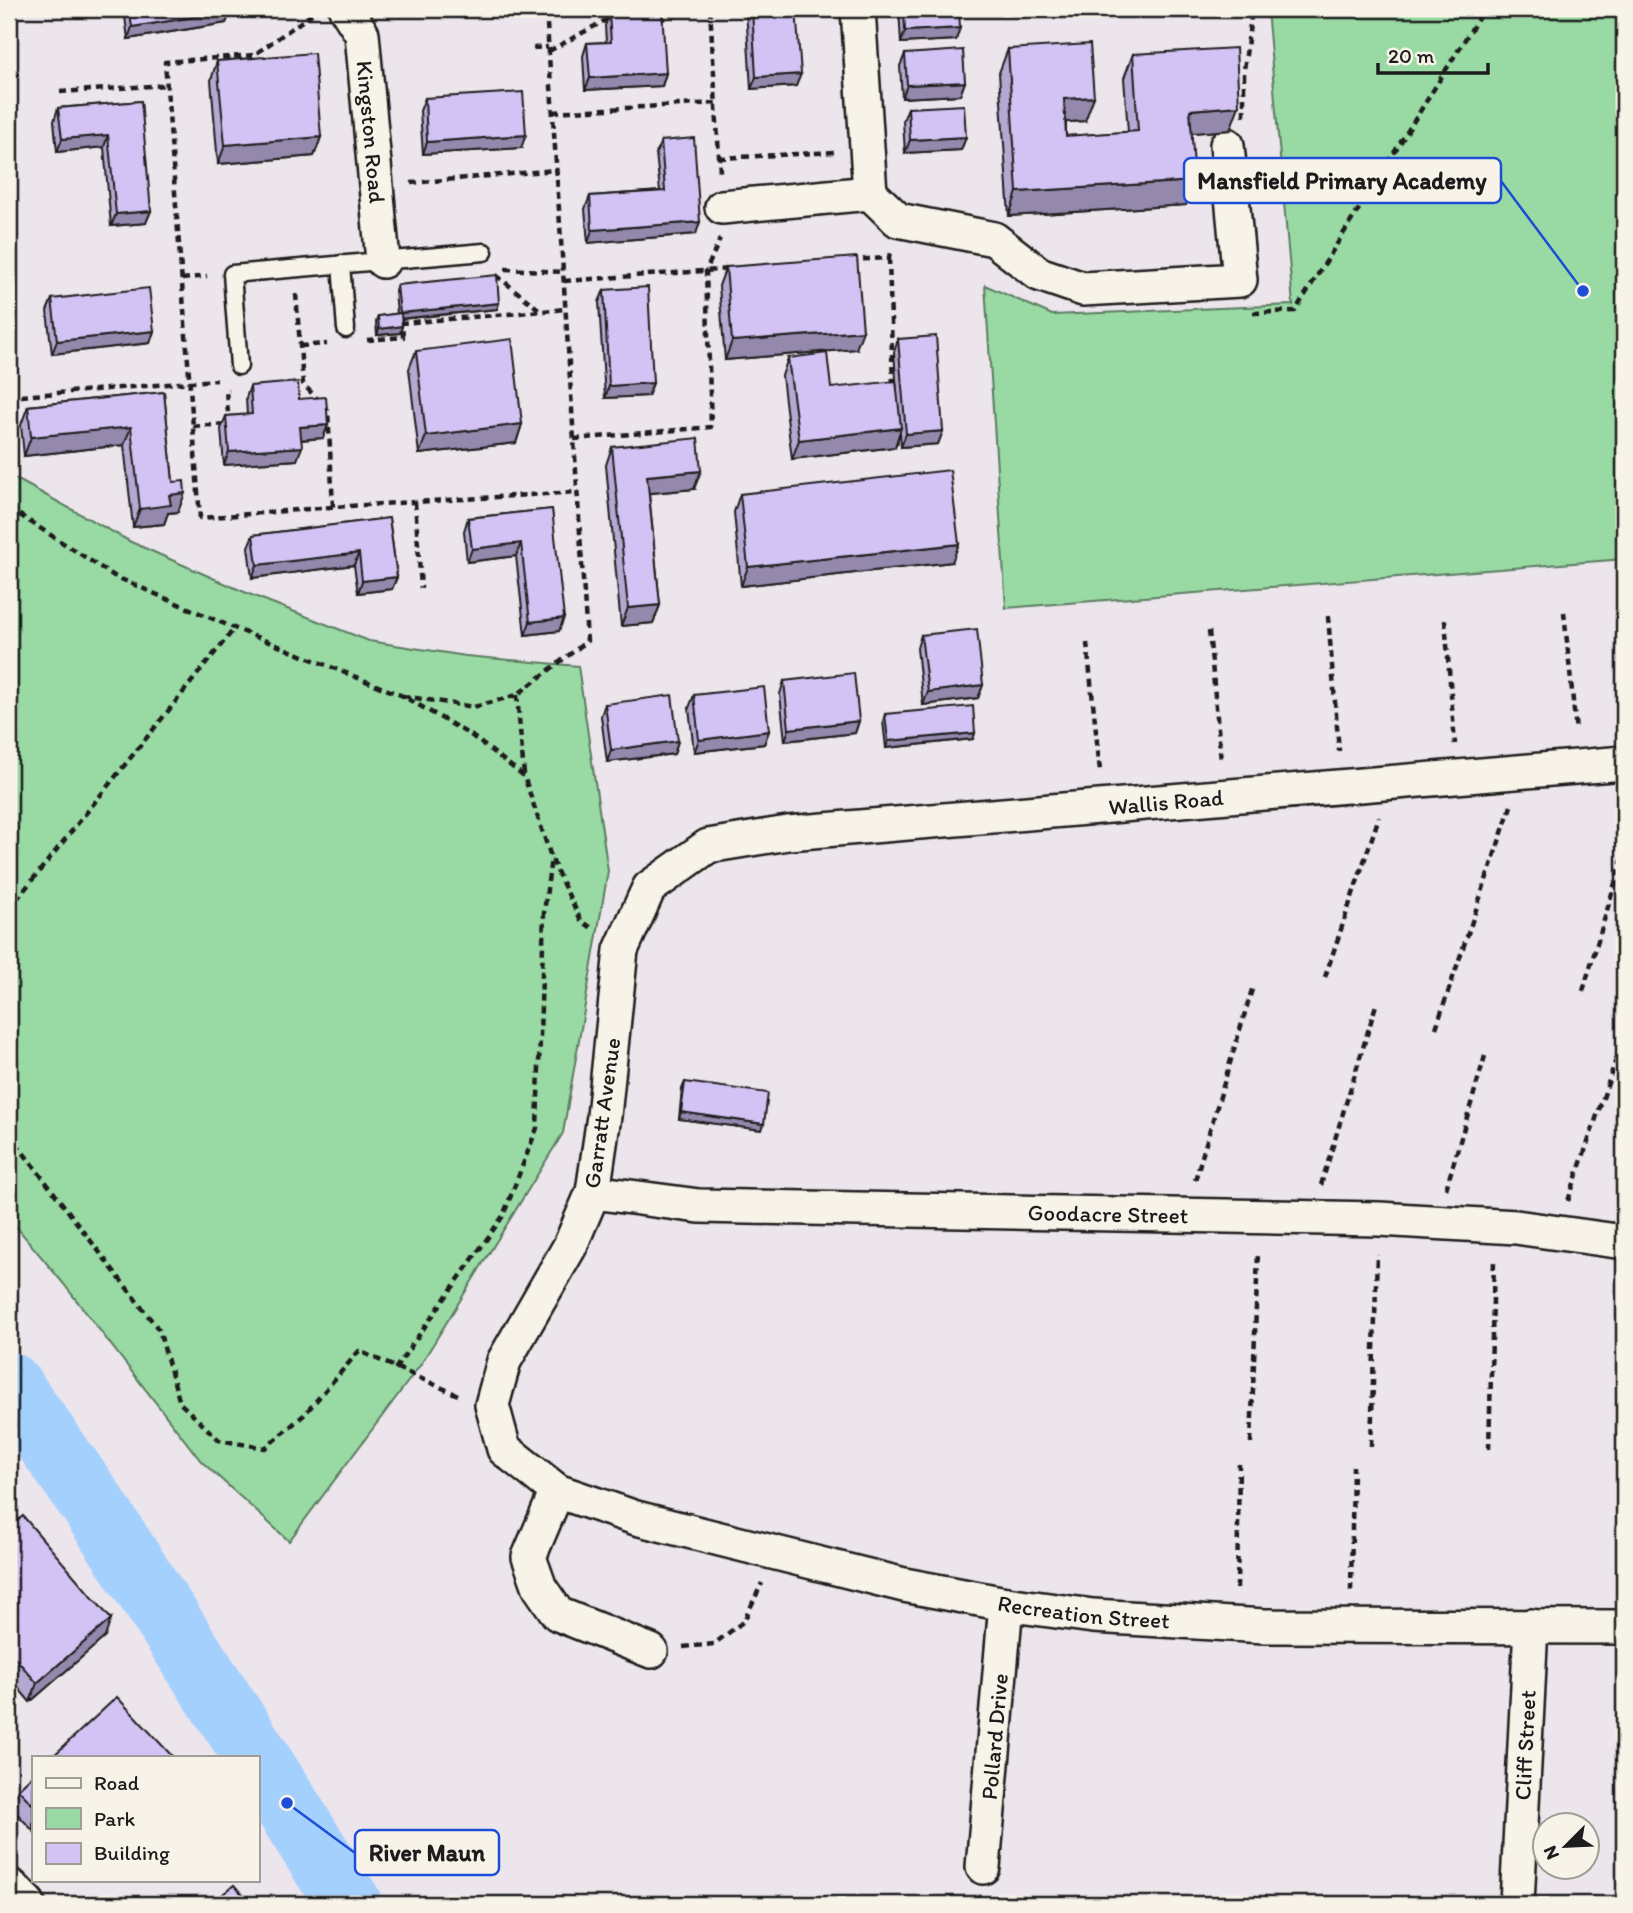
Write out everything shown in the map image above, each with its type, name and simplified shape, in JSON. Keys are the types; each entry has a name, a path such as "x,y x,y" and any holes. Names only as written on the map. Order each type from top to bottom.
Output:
{"main road":[{"path":"9,1888 25,1904"}],"street":[{"name":"Kingston Road","path":"346,9 362,34 383,261"},
{"path":"858,9 870,193 898,220 994,239 1039,274 1083,289 1240,280 1227,145"},
{"path":"722,207 870,193"},
{"name":"Wallis Road","path":"708,846 788,833 1624,764"},
{"name":"Garratt Avenue","path":"557,1491 504,1449 492,1405 503,1361 570,1246 593,1192 604,1116 621,950 649,888 708,846"},
{"name":"Goodacre Street","path":"593,1192 699,1206 1378,1219 1496,1225 1624,1242"},
{"path":"557,1491 529,1557 540,1588 558,1614 651,1651"},
{"name":"Recreation Street","path":"557,1491 636,1518 904,1585 1006,1604 1093,1616 1237,1624 1624,1627"},
{"name":"Pollard Drive","path":"982,1867 1006,1604"},
{"name":"Cliff Street","path":"1517,1904 1531,1626"}],"lane":[{"path":"239,366 232,274 383,261 485,260"},
{"path":"341,264 346,329"}],"path":[{"path":"320,9 254,55 165,62 200,518 415,501 578,492"},
{"path":"403,696 474,708 517,695 587,641 546,9"},
{"path":"652,20 663,19 678,9"},
{"path":"574,439 711,427 706,271 724,230 710,9"},
{"path":"1227,145 1244,131 1244,70 1252,9"},
{"path":"1241,314 1295,311 1484,9"},
{"path":"533,48 549,49 606,20 618,20"},
{"path":"60,93 167,85"},
{"path":"553,112 716,103"},
{"path":"719,158 867,151"},
{"path":"377,186 556,170"},
{"path":"894,394 888,258 898,220"},
{"path":"849,261 888,258"},
{"path":"485,260 563,272"},
{"path":"485,260 541,311"},
{"path":"294,268 303,384 328,410 333,507"},
{"path":"564,281 732,269"},
{"path":"358,341 403,337 402,323 566,309"},
{"path":"300,346 335,343"},
{"path":"9,397 226,379 225,367 239,366"},
{"path":"290,385 303,384"},
{"path":"192,426 229,424 226,391 239,389"},
{"path":"896,435 897,449"},
{"path":"415,501 421,588"},
{"path":"9,508 114,576 403,696 472,736 524,776"},
{"path":"1564,612 1579,767"},
{"path":"1328,616 1342,787"},
{"path":"1445,620 1458,777"},
{"path":"9,909 234,628"},
{"path":"1209,631 1224,797"},
{"path":"1087,643 1103,807"},
{"path":"517,695 524,776 551,858 581,920 621,950"},
{"path":"1436,1028 1522,772"},
{"path":"1325,976 1391,783"},
{"path":"1583,991 1624,853"},
{"path":"396,1369 503,1216 537,1128 544,913 551,858"},
{"path":"1185,1215 1254,986"},
{"path":"1311,1217 1376,1005"},
{"path":"1558,1233 1624,1036"},
{"path":"1436,1222 1485,1056"},
{"path":"9,1134 159,1330 180,1402 219,1440 265,1448 304,1415 359,1351 446,1391 492,1405"},
{"path":"1251,1443 1259,1216"},
{"path":"1371,1446 1378,1219"},
{"path":"1489,1449 1496,1225"},
{"path":"1237,1624 1239,1464"},
{"path":"1351,1626 1353,1466"},
{"path":"651,1651 714,1644 744,1621 776,1554"}],"green space":[{"path":"1267,9 1624,9 1624,559 1006,608 985,285 1052,315 1293,305"},
{"path":"9,475 131,542 249,594 369,641 466,656 578,666 608,871 563,1133 421,1364 289,1541 201,1461 9,1218"}],"building":[{"path":"129,9 230,9 231,11 132,27"},
{"path":"752,9 796,9 801,74 756,77"},
{"path":"904,9 959,9 960,28 905,31"},
{"path":"662,10 666,73 590,78 587,43 611,42 609,14"},
{"path":"1090,44 1094,97 1064,99 1066,136 1138,131 1133,54 1236,48 1239,106 1190,110 1195,181 1017,192 1008,49"},
{"path":"963,50 965,82 907,85 905,54"},
{"path":"314,53 321,137 225,145 217,61"},
{"path":"523,92 526,135 427,142 425,98"},
{"path":"141,101 151,211 116,214 108,135 62,139 58,108"},
{"path":"964,105 966,137 910,140 908,108"},
{"path":"694,138 700,222 592,230 590,196 665,191 661,141"},
{"path":"857,257 863,331 732,341 726,267"},
{"path":"497,275 499,303 400,313 397,285"},
{"path":"648,287 653,383 609,386 604,290"},
{"path":"149,288 154,331 57,341 52,299"},
{"path":"401,313 402,326 379,329 378,316"},
{"path":"936,336 943,431 906,434 898,339"},
{"path":"512,339 522,424 426,436 416,351"},
{"path":"827,353 831,388 896,381 901,428 799,440 788,358"},
{"path":"298,382 299,399 326,397 328,425 300,427 302,447 229,452 226,416 252,414 250,386"},
{"path":"164,392 173,482 184,481 185,493 169,495 171,505 140,509 131,427 31,437 28,406"},
{"path":"698,438 701,471 647,476 660,605 628,608 612,447"},
{"path":"950,470 959,544 748,567 740,494"},
{"path":"552,509 564,618 530,622 521,543 472,549 468,518"},
{"path":"389,518 397,577 362,581 359,553 257,565 253,535"},
{"path":"977,629 983,685 928,692 921,635"},
{"path":"854,673 859,721 789,729 784,681"},
{"path":"764,687 769,731 699,740 694,695"},
{"path":"672,695 678,741 611,750 605,704"},
{"path":"973,706 975,733 888,741 885,714"},
{"path":"685,1082 768,1093 764,1124 681,1112"},
{"path":"23,1516 111,1619 37,1683 9,1651 9,1528"},
{"path":"117,1697 172,1756 53,1756"},
{"path":"32,1776 32,1804 18,1789"},
{"path":"234,1885 251,1904 211,1904"}],"waterway":[{"path":"9,1385 94,1506 256,1756"},
{"path":"259,1761 349,1904"}],"place":[{"name":"Mansfield Primary Academy","path":"1583,291"},
{"name":"River Maun","path":"287,1803"}]}
